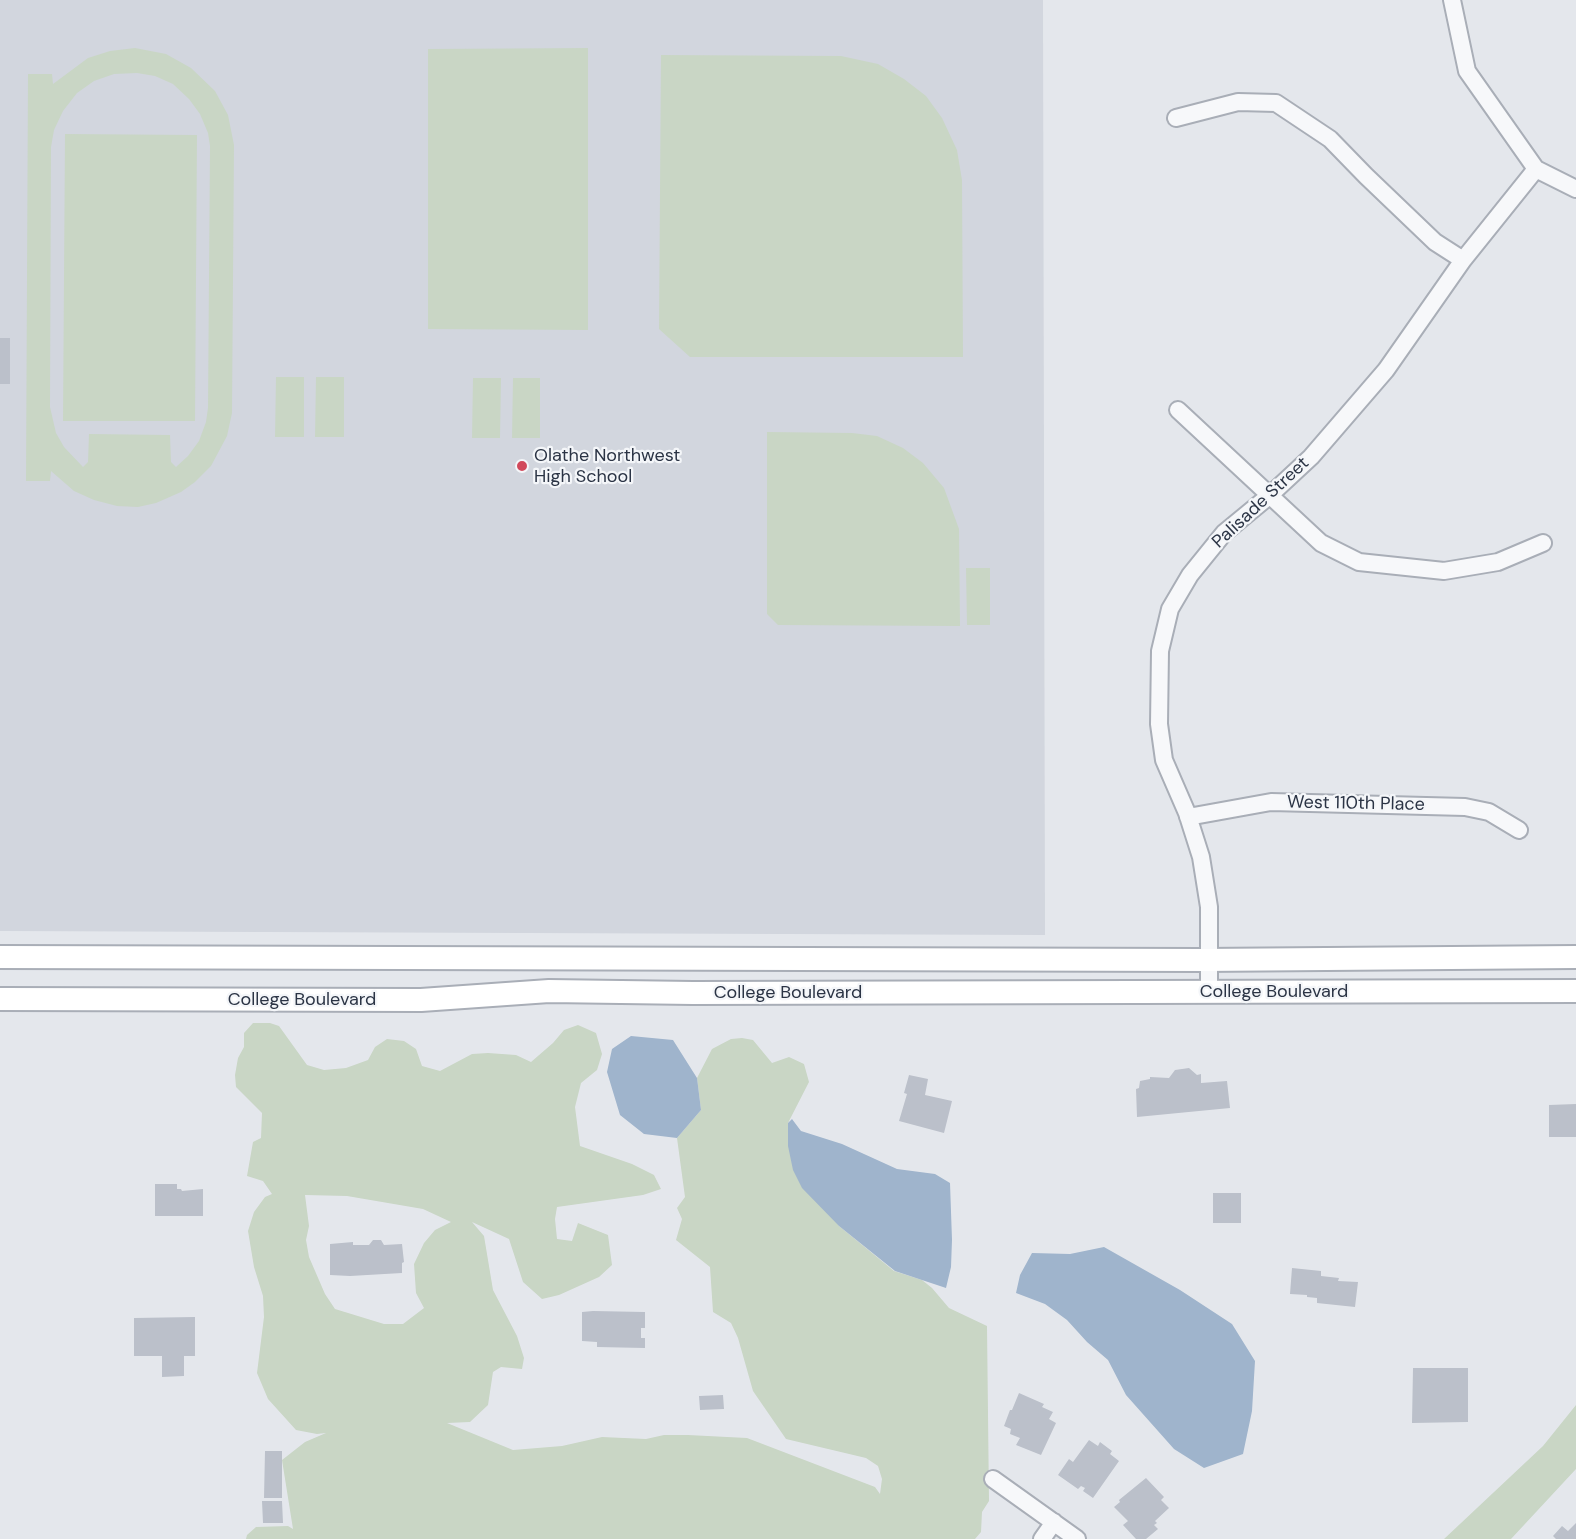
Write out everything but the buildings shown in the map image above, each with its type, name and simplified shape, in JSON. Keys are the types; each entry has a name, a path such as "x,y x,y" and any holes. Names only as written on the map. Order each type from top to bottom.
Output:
{"main road":[{"name":"College Boulevard","path":"0,957 1208,959 1576,957"},
{"name":"College Boulevard","path":"0,999 421,1000 549,991 693,993 1576,991"}],"street":[{"path":"1452,0 1467,71 1536,169 1576,189"},
{"path":"1176,118 1238,102 1276,103 1330,139 1435,242 1463,260"},
{"name":"Palisade Street","path":"1209,992 1209,907 1201,857 1188,817 1164,760 1159,724 1160,651 1170,609 1190,575 1224,533 1311,457 1386,370 1463,260 1536,169"},
{"path":"1178,410 1321,543 1359,562 1444,571 1498,562 1543,543"},
{"name":"West 110th Place","path":"1188,817 1271,802 1465,807 1489,812 1519,831"},
{"path":"993,1479 1077,1539"},
{"path":"1042,1539 1054,1522"}],"shaded area":[{"name":"Olathe Northwest High School","path":"0,0 1043,0 1045,935 0,931"}],"green space":[{"path":"135,48 166,54 191,68 215,91 228,115 234,145 232,413 227,436 211,466 195,482 181,492 156,503 138,507 117,506 94,500 74,491 51,471 50,481 26,481 28,74 52,74 53,84 88,58 110,51","holes":["137,73 155,76 173,84 189,99 200,114 208,133 210,146 206,422 199,441 176,467 171,462 170,435 89,434 88,462 83,467 64,447 56,433 50,407 51,147 54,130 63,111 77,93 94,81 114,74"]},
{"path":"588,48 588,330 428,329 428,49"},
{"path":"661,55 841,56 878,64 904,79 926,96 942,118 957,150 962,180 963,357 690,357 659,329"},
{"path":"65,134 197,135 195,421 63,421"},
{"path":"276,377 304,377 304,437 275,437"},
{"path":"316,377 344,377 344,437 315,437"},
{"path":"473,378 501,378 500,438 472,438"},
{"path":"513,378 540,378 540,438 512,438"},
{"path":"767,432 852,433 877,436 903,448 923,463 944,488 959,529 960,626 778,625 767,614"},
{"path":"966,568 990,568 990,625 967,625"},
{"path":"253,1023 270,1023 279,1026 307,1065 324,1070 346,1068 368,1060 375,1047 387,1039 404,1041 416,1049 422,1066 440,1071 472,1054 516,1055 531,1062 564,1030 578,1025 596,1033 602,1054 597,1070 581,1083 575,1107 580,1146 632,1164 654,1175 661,1189 643,1195 557,1207 555,1219 557,1239 572,1241 578,1223 608,1235 612,1265 599,1277 559,1295 542,1299 523,1282 509,1239 472,1222 484,1236 493,1290 517,1336 524,1358 522,1369 501,1367 493,1372 488,1405 470,1422 447,1423 513,1450 562,1446 602,1437 646,1439 664,1435 688,1435 747,1438 875,1487 880,1494 882,1479 878,1466 866,1458 786,1439 753,1391 738,1338 731,1323 713,1312 710,1267 676,1240 682,1219 677,1208 685,1197 677,1138 701,1110 697,1078 712,1049 731,1039 742,1038 753,1040 772,1063 789,1057 804,1064 809,1082 788,1123 839,1226 894,1271 922,1280 949,1308 987,1326 989,1501 982,1512 981,1532 975,1539 246,1539 256,1527 288,1526 293,1529 282,1460 305,1442 326,1433 317,1434 296,1430 268,1399 257,1373 264,1317 263,1296 254,1267 248,1231 254,1212 265,1197 272,1194 263,1181 247,1176 253,1142 261,1138 262,1113 236,1087 235,1075 238,1058 244,1047 244,1033","holes":["305,1195 347,1196 423,1209 451,1222 435,1230 424,1243 414,1264 416,1293 424,1308 403,1324 384,1324 335,1309 325,1294 309,1257 306,1240 309,1226"]},
{"path":"1576,1405 1576,1469 1511,1539 1444,1539 1543,1446"}],"water":[{"path":"631,1036 673,1040 697,1078 701,1110 677,1138 644,1134 620,1115 607,1072 612,1049"},
{"path":"792,1119 801,1131 842,1144 897,1169 935,1174 950,1183 951,1267 946,1288 895,1271 839,1226 802,1188 793,1170 788,1146 788,1123"},
{"path":"1104,1247 1180,1290 1232,1324 1255,1361 1252,1411 1243,1454 1204,1468 1174,1449 1126,1395 1108,1360 1067,1320 1045,1304 1016,1293 1020,1275 1032,1253 1070,1254"}],"place":[{"name":"Olathe Northwest High School","path":"522,466"}]}
